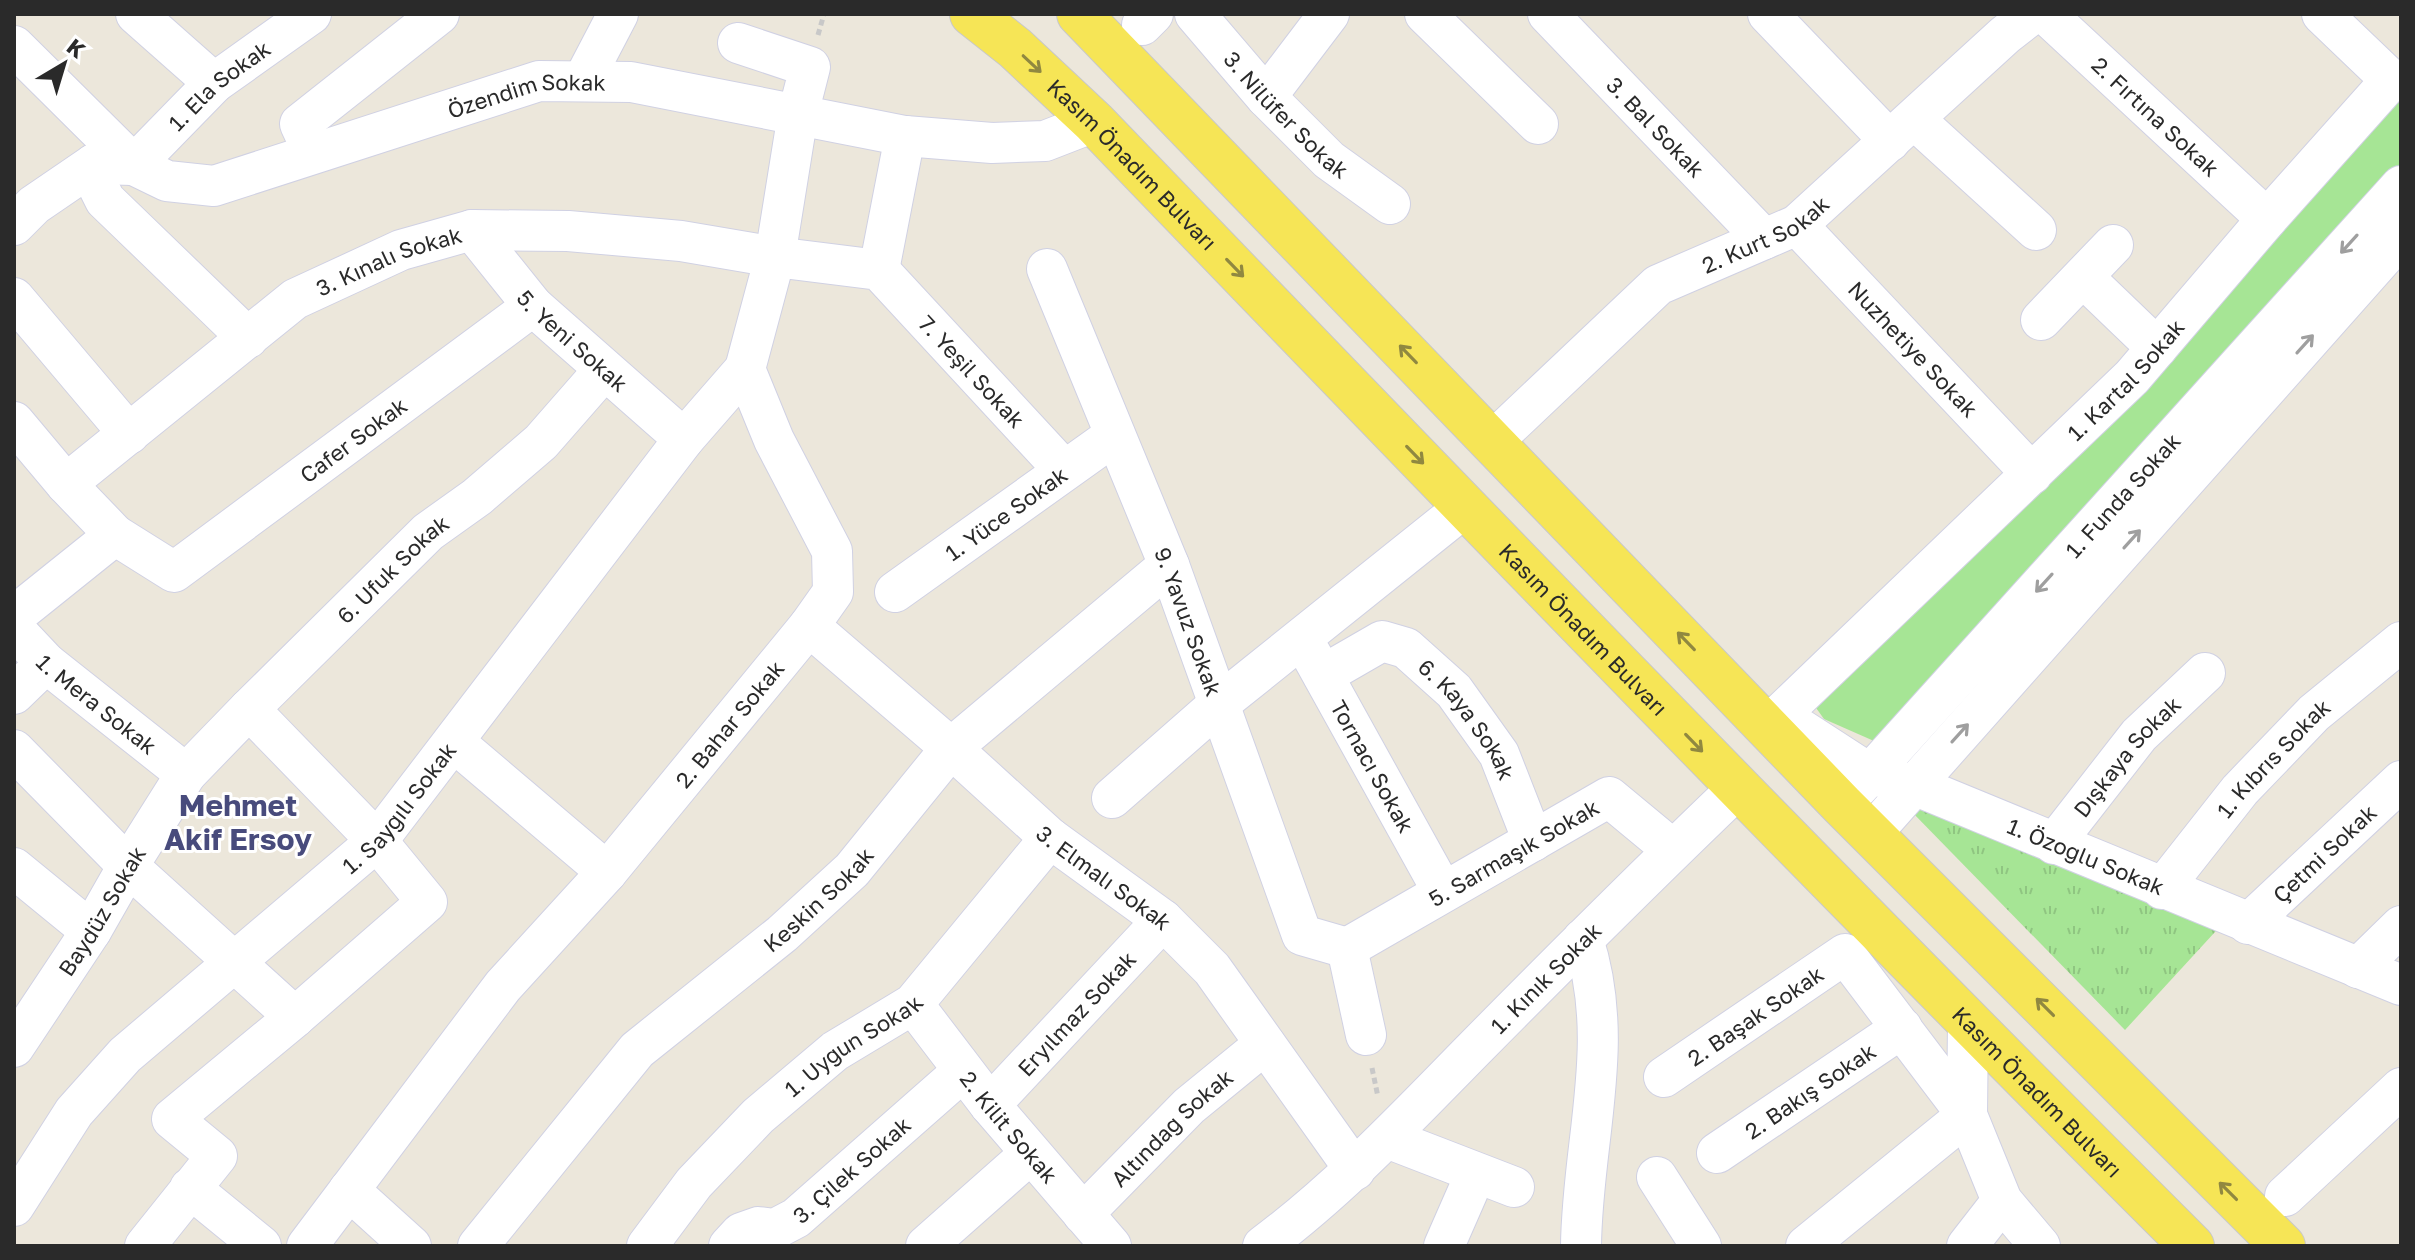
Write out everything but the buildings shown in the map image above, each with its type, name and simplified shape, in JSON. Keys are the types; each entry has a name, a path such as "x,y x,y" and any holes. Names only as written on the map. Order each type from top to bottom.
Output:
{"main road":[{"name":"Kasım Önadım Bulvarı","path":"972,14 1015,48 1094,122 1738,788 2192,1246"},
{"path":"1079,14 1493,441 1861,804 2283,1246"}],"street":[{"path":"136,14 214,83"},
{"name":"1. Ela Sokak","path":"134,165 214,83 311,14"},
{"path":"313,152 300,124 439,14"},
{"path":"583,81 618,14"},
{"name":"3. Nilüfer Sokak","path":"1195,14 1266,97 1329,160 1390,204"},
{"path":"1266,97 1329,14"},
{"path":"1425,14 1538,124"},
{"name":"3. Bal Sokak","path":"1548,14 1780,232"},
{"path":"1768,14 1902,130 2036,230"},
{"name":"2. Fırtına Sokak","path":"2046,14 2267,219"},
{"name":"1. Kartal Sokak","path":"1774,720 2132,377 2391,80 2322,14"},
{"name":"2. Kurt Sokak","path":"1493,441 1658,285 1780,232 1902,130 2005,21"},
{"path":"738,43 810,67 798,114 775,257 745,369"},
{"name":"Özendim Sokak","path":"14,46 134,165 167,181 214,186 539,81 631,82 905,136 992,143 1045,141 1094,122"},
{"path":"775,257 879,270 905,136"},
{"path":"21,205 94,164 134,165"},
{"path":"94,164 96,182 105,200 248,338"},
{"name":"1. Funda Sokak","path":"1861,804 2401,186"},
{"name":"3. Kınalı Sokak","path":"66,484 295,299 401,250 472,230 568,231 681,241 775,257"},
{"name":"5. Yeni Sokak","path":"472,230 533,306 684,439"},
{"name":"Nuzhetiye Sokak","path":"1780,232 2032,474"},
{"name":"1. Funda Sokak","path":"1861,804 1914,785 2401,237"},
{"path":"2041,320 2113,245"},
{"name":"9. Yavuz Sokak","path":"1047,269 1169,565 1302,935 1347,948"},
{"name":"7. Yeşil Sokak","path":"879,270 1064,470"},
{"path":"2083,277 2157,348"},
{"path":"14,298 129,434"},
{"name":"Cafer Sokak","path":"115,535 174,572 533,306"},
{"name":"1. Saygılı Sokak","path":"14,1206 74,1112 125,1055 377,841 684,439 745,369"},
{"name":"2. Bahar Sokak","path":"307,1246 503,986 607,872 809,626 833,592 832,551 774,440 745,369"},
{"name":"6. Ufuk Sokak","path":"186,774 428,532 477,497 541,442 604,370"},
{"path":"14,422 66,484 115,535 14,616"},
{"name":"1. Yüce Sokak","path":"895,592 1115,435"},
{"path":"1112,798 1219,704 1465,507"},
{"name":"Keskin Sokak","path":"478,1246 637,1050 782,934 852,870 951,748 1169,565"},
{"name":"3. Elmalı Sokak","path":"809,626 1050,838 1163,920 1212,969 1355,1170"},
{"name":"1. Mera Sokak","path":"14,629 46,663 186,774"},
{"name":"Tornacı Sokak","path":"1302,639 1443,892"},
{"name":"6. Kaya Sokak","path":"1323,675 1382,641 1406,648 1454,691 1499,754 1533,841"},
{"name":"1. Kıbrıs Sokak","path":"2162,889 2240,790 2314,713 2401,642"},
{"path":"14,694 46,663"},
{"name":"Dışkaya Sokak","path":"2054,844 2139,735 2205,673"},
{"path":"145,1246 217,1156 172,1119 427,902 377,841 249,709"},
{"path":"454,742 607,872"},
{"path":"14,750 128,866 295,1017"},
{"name":"Baydüz Sokak","path":"14,1047 91,931 186,774"},
{"name":"Çetmi Sokak","path":"2248,924 2401,781"},
{"name":"1. Özoğlu Sokak","path":"1861,804 1914,785 2401,985"},
{"name":"1. Kınık Sokak","path":"1263,1246 1306,1214 1355,1170 1583,939 1738,788"},
{"name":"5. Sarmaşık Sokak","path":"1347,948 1609,797 1673,850"},
{"name":"1. Uygun Sokak","path":"647,1246 694,1183 758,1116 835,1051 913,1004 1050,838"},
{"path":"14,868 91,931"},
{"name":"Eryılmaz Sokak","path":"990,1105 1163,920"},
{"path":"2358,968 2401,926"},
{"path":"1581,1246 1600,1039 1595,981 1583,939"},
{"path":"1347,948 1366,1035"},
{"name":"2. Başak Sokak","path":"1664,1077 1845,954 1902,1028"},
{"name":"2. Kilit Sokak","path":"913,1004 1030,1154 1111,1246"},
{"path":"1967,1115 1968,1023"},
{"path":"1902,1028 1967,1115 2002,1201 2040,1246"},
{"name":"2. Bakış Sokak","path":"1717,1153 1902,1028"},
{"name":"Altındağ Sokak","path":"1083,1214 1189,1106 1265,1044"},
{"name":"3. Çilek Sokak","path":"729,1246 741,1233 758,1227 775,1229 796,1218 963,1071"},
{"path":"2285,1196 2401,1088"},
{"path":"1806,1246 1967,1115"},
{"path":"1387,1138 1514,1187"},
{"path":"926,1246 1030,1154"},
{"path":"1444,1246 1476,1173"},
{"path":"1657,1177 1701,1246"},
{"path":"190,1188 261,1246"},
{"path":"349,1190 411,1246"},
{"path":"1967,1246 2002,1201"}],"path":[{"path":"1366,1035 1387,1138"}],"green space":[{"path":"2401,86 2401,166 1874,741 1824,719 1814,705"},
{"path":"1910,789 2226,920 2125,1030 1910,810"}],"district":[{"name":"Mehmet Akif Ersoy","path":"238,822"}]}
